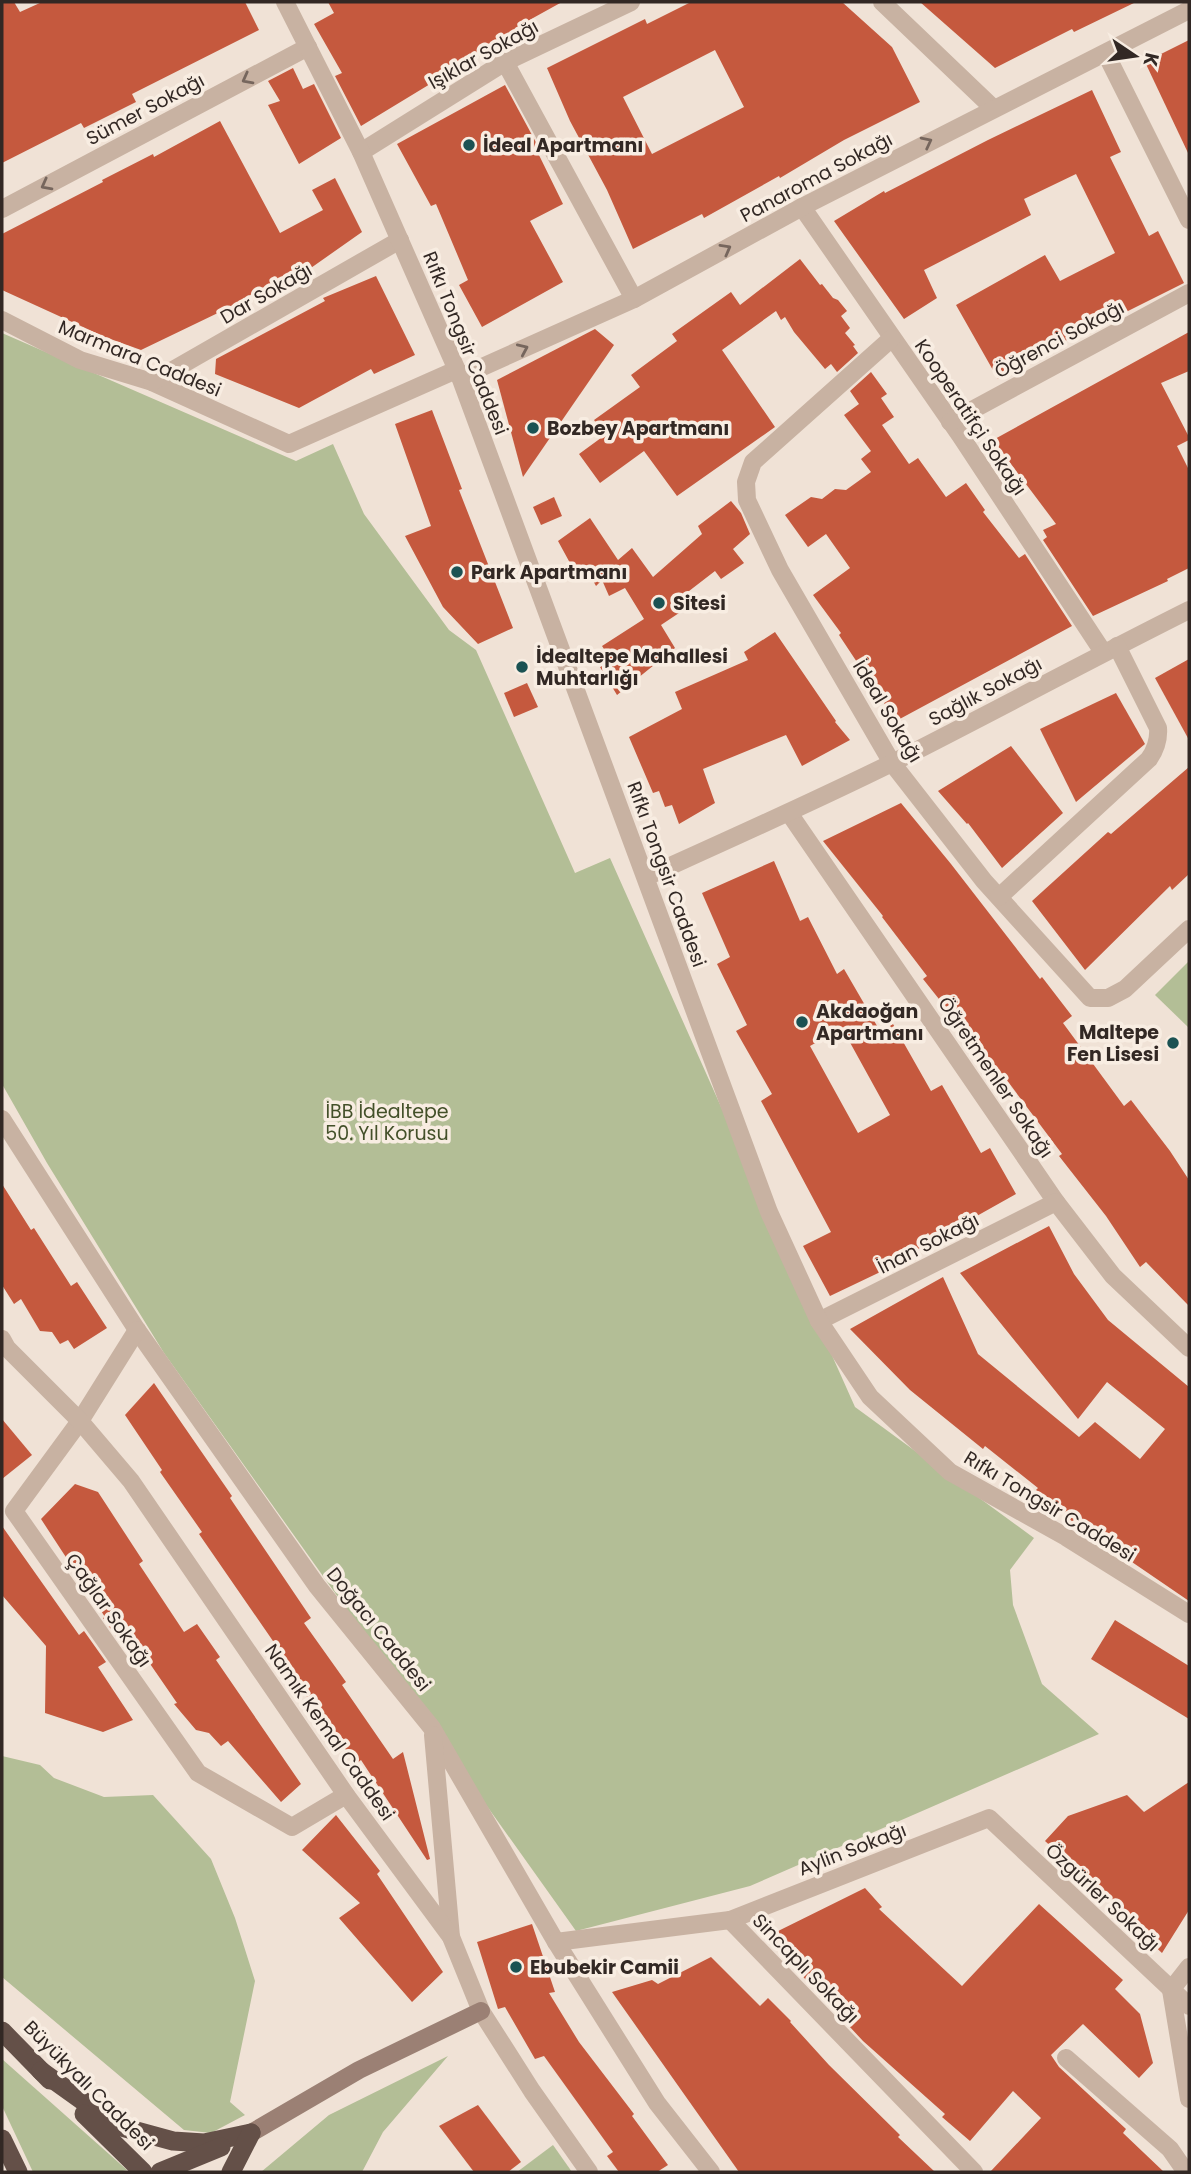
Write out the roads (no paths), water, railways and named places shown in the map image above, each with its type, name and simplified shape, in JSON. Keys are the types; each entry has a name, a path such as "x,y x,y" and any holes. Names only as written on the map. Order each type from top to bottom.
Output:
{"highway":[{"name":"Büyükyalı Caddesi","path":"2,2031 143,2172"},
{"path":"41,2071 118,2126 173,2141 204,2143 251,2133"},
{"path":"231,2172 251,2133"},
{"name":"Büyükyalı Caddesi","path":"160,2172 251,2133"},
{"path":"2,2139 18,2172"}],"main road":[{"path":"251,2133 359,2070 481,2011"}],"street":[{"name":"Rıfkı Tongsir Caddesi","path":"285,2 360,152 458,374 769,1212 819,1321 870,1397 950,1472 1066,1537 1189,1614"},
{"name":"Işıklar Sokağı","path":"360,152 505,62 631,2"},
{"path":"882,2 993,108"},
{"name":"Panaroma Sokağı","path":"458,374 634,299 802,207 1189,10"},
{"name":"Sümer Sokağı","path":"2,209 308,47"},
{"path":"1106,54 1189,220"},
{"path":"505,62 634,299"},
{"name":"Kooperatifçi Sokağı","path":"802,207 1110,649 1158,727 1158,741 1149,759 999,897"},
{"name":"Dar Sokağı","path":"152,382 400,240"},
{"name":"Öğrenci Sokağı","path":"950,422 1189,293"},
{"name":"Marmara Caddesi","path":"2,320 80,359 152,382 289,444 458,374"},
{"name":"İdeal Sokağı","path":"892,338 753,462 746,482 747,500 779,570 892,763 999,897 1090,998 1108,999 1125,989 1189,929"},
{"name":"Sağlık Sokağı","path":"646,877 892,763 1189,610"},
{"name":"Öğretmenler Sokağı","path":"789,813 1056,1202 1113,1276 1189,1348"},
{"name":"Doğacı Caddesi","path":"2,1119 137,1330 317,1586 432,1728 556,1942 657,2103 711,2172"},
{"name":"İnan Sokağı","path":"819,1321 1056,1202"},
{"name":"Çağlar Sokağı","path":"137,1330 80,1420 14,1511 198,1773 292,1827 346,1795"},
{"name":"Namık Kemal Caddesi","path":"2,1339 7,1348 80,1420 131,1481 346,1795 451,1937 481,2011 532,2091 589,2172"},
{"path":"432,1728 451,1937"},
{"name":"Aylin Sokağı","path":"730,1920 989,1818"},
{"name":"Özgürler Sokağı","path":"989,1818 1189,2007"},
{"name":"Sincaplı Sokağı","path":"556,1942 730,1920 974,2172"},
{"path":"1189,1968 1171,1990 1189,2099"},
{"path":"1066,2058 1170,2149 1186,2172"}],"place":[{"name":"İdeal Apartmanı","path":"469,145"},
{"name":"Bozbey Apartmanı","path":"533,428"},
{"name":"Park Apartmanı","path":"457,572"},
{"name":"Sitesi","path":"659,603"},
{"name":"İdealtepe Mahallesi Muhtarlığı","path":"522,667"},
{"name":"Akdaoğan Apartmanı","path":"802,1022"},
{"name":"Maltepe Fen Lisesi","path":"1173,1043"},
{"name":"Ebubekir Camii","path":"516,1967"}],"park label":[{"name":"İBB İdealtepe 50. Yıl Korusu","path":"387,1122"}]}
